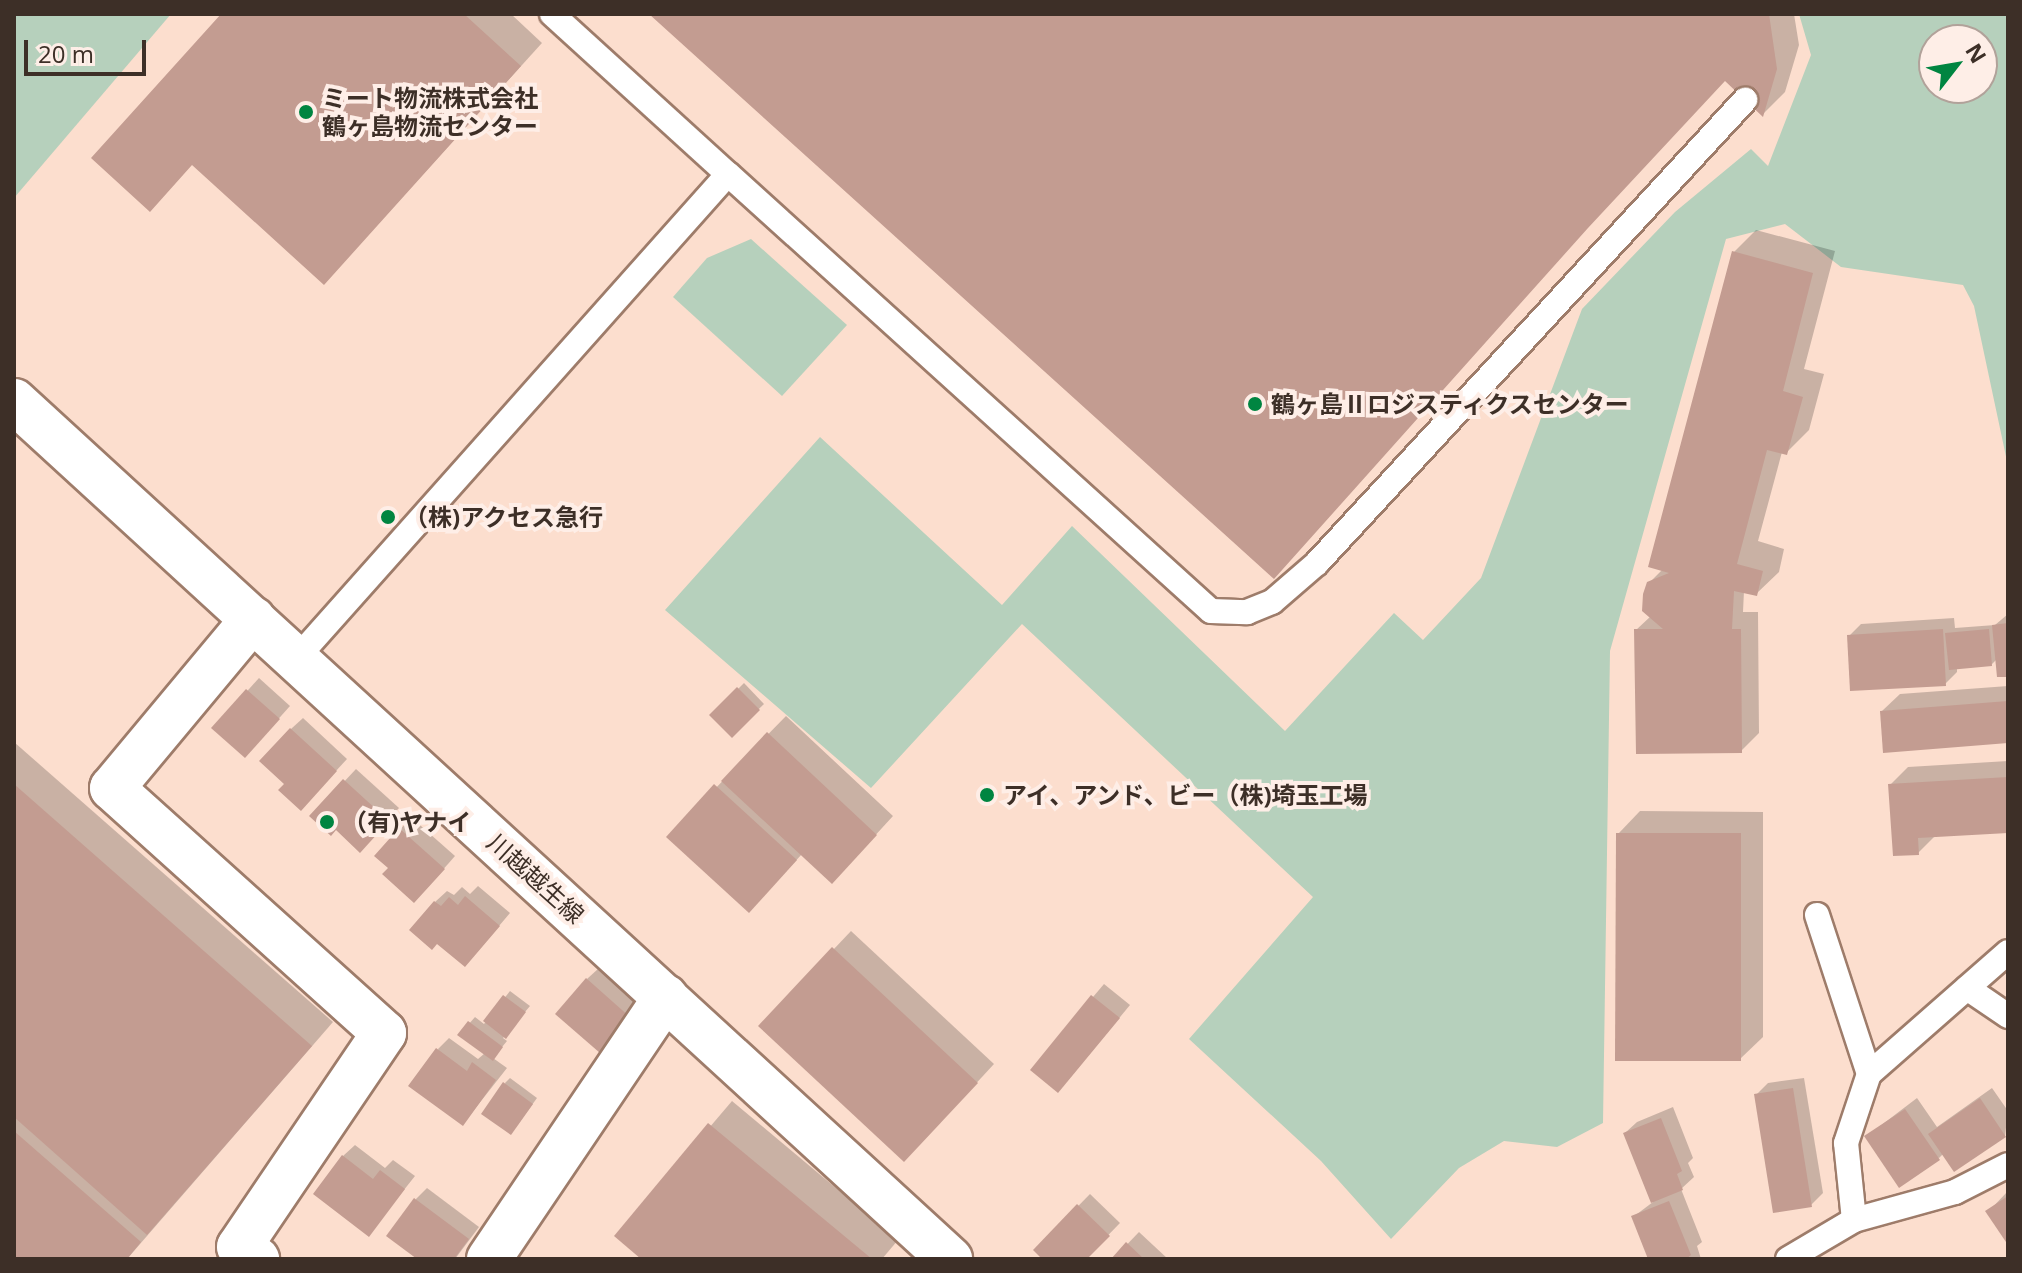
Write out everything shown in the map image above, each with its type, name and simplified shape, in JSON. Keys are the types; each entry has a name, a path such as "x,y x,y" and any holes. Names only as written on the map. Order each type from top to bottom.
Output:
{"main road":[{"name":"川越越生線","path":"14,401 950,1259"},
{"path":"253,619 112,788 384,1033 239,1247 257,1259"},
{"path":"489,1259 666,997"}],"lane":[{"path":"552,14 1211,611 1247,612 1272,602 1317,563 1745,100"},
{"path":"296,659 728,174"},
{"path":"1817,915 1869,1074"},
{"path":"1854,1220 1846,1143 1869,1074 2008,952"},
{"path":"1967,988 2008,1016"},
{"path":"1788,1259 1854,1220 1955,1192 2008,1165"}],"green space":[{"path":"14,14 171,14 14,198"},
{"path":"1799,14 2008,14 2008,466 1974,306 1963,285 1841,267 1785,224 1726,239 1610,651 1603,1123 1557,1147 1504,1141 1459,1168 1391,1239 1321,1161 1189,1039 1313,897 1022,624 871,788 665,610 820,437 1002,605 1072,526 1285,731 1394,613 1423,640 1481,578 1582,309 1675,212 1751,149 1768,166 1811,55"},
{"path":"751,239 847,325 782,396 673,297 707,258"}],"building":[{"name":"ミート物流株式会社 鶴ヶ島物流センター","path":"221,14 464,14 521,66 324,285 192,165 150,212 91,158"},
{"name":"鶴ヶ島Ⅱロジスティクスセンター","path":"649,14 1769,14 1777,69 1763,117 1725,81 1588,228 1274,579"},
{"path":"1732,251 1813,273 1783,391 1803,397 1787,455 1767,450 1737,564 1763,571 1757,596 1734,591 1732,629 1741,629 1742,753 1636,754 1634,629 1663,629 1642,611 1643,594 1647,582 1669,573 1648,567"},
{"path":"2008,623 2008,677 1997,677 1992,625"},
{"path":"1943,629 1946,686 1850,691 1847,635"},
{"path":"1989,629 1992,666 1949,670 1945,633"},
{"path":"737,687 760,710 732,738 709,715"},
{"path":"246,689 280,719 245,758 211,728"},
{"path":"2008,701 2008,743 1883,753 1880,711"},
{"path":"290,728 337,771 301,811 278,790 284,784 259,761"},
{"path":"767,732 877,835 832,884 721,781"},
{"path":"2008,777 2008,833 1918,838 1919,855 1893,856 1888,784"},
{"path":"343,779 389,821 360,853 336,830 331,836 309,816"},
{"path":"14,784 312,1046 147,1235 14,1117"},
{"path":"714,784 797,860 749,913 666,837"},
{"path":"399,828 445,869 414,903 382,874 388,868 374,856"},
{"path":"1616,833 1741,833 1741,1061 1615,1061"},
{"path":"465,896 500,926 465,967 437,944 432,950 409,930 434,901 441,906 449,897 458,905"},
{"path":"832,947 978,1083 904,1162 758,1026"},
{"path":"586,978 631,1018 600,1053 555,1014"},
{"path":"503,995 526,1012 506,1039 483,1021"},
{"path":"1091,995 1120,1018 1058,1093 1030,1070"},
{"path":"468,1021 503,1047 493,1061 457,1035"},
{"path":"436,1048 467,1071 472,1062 496,1080 463,1126 408,1086"},
{"path":"503,1082 533,1104 511,1135 481,1114"},
{"path":"1793,1088 1812,1207 1773,1213 1754,1094"},
{"path":"1980,1098 2006,1137 1954,1172 1928,1134"},
{"path":"1905,1109 1940,1160 1899,1188 1864,1136"},
{"path":"1661,1118 1682,1171 1677,1174 1683,1190 1651,1203 1623,1133"},
{"path":"708,1123 872,1259 641,1259 614,1236"},
{"path":"14,1131 141,1242 127,1259 14,1259"},
{"path":"342,1155 373,1179 380,1170 405,1189 369,1237 313,1194"},
{"path":"2008,1196 2008,1245 1985,1211"},
{"path":"414,1198 469,1239 454,1259 417,1259 386,1236"},
{"path":"1669,1201 1691,1255 1686,1259 1648,1259 1631,1216"},
{"path":"1077,1204 1110,1236 1087,1259 1042,1259 1033,1250"},
{"path":"1126,1242 1144,1259 1111,1259"}],"place":[{"name":"ミート物流株式会社 鶴ヶ島物流センター","path":"306,112"},
{"name":"鶴ヶ島Ⅱロジスティクスセンター","path":"1255,404"},
{"name":"（株)アクセス急行","path":"388,517"},
{"name":"アイ、アンド、ビー（株)埼玉工場","path":"987,795"},
{"name":"（有)ヤナイ","path":"327,822"}]}
